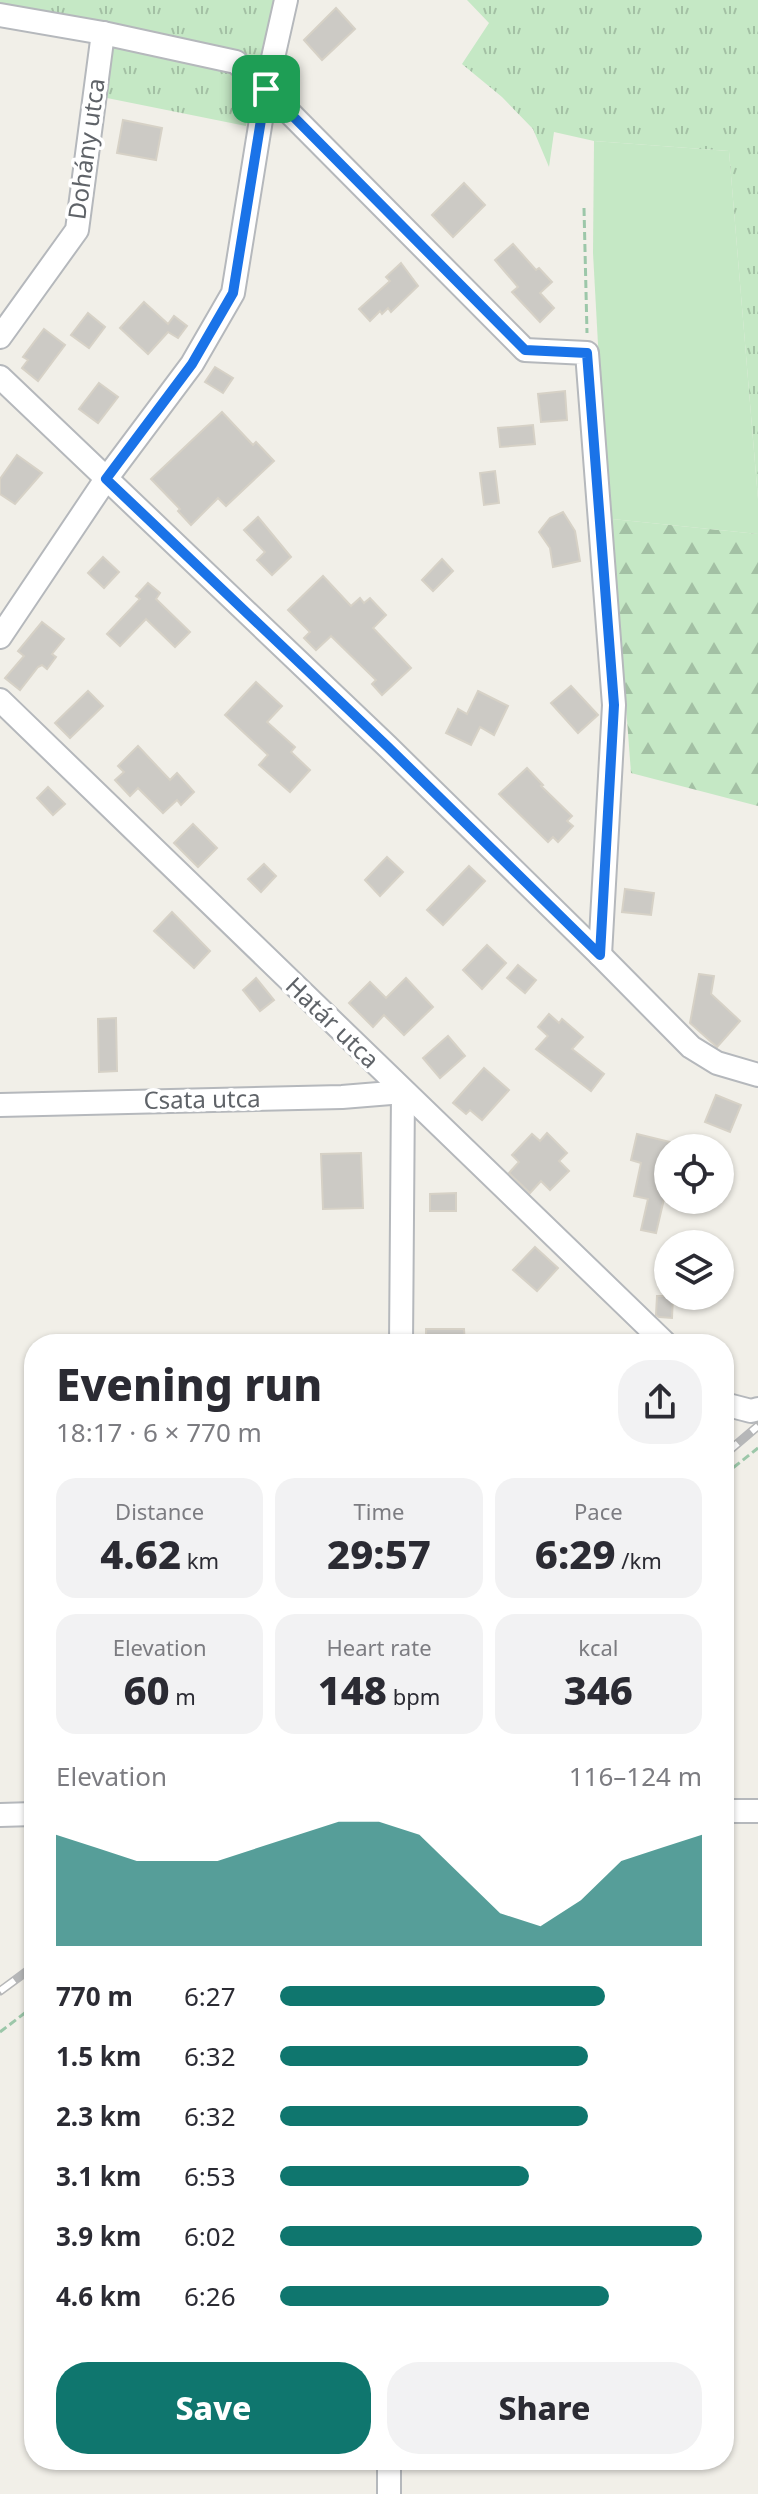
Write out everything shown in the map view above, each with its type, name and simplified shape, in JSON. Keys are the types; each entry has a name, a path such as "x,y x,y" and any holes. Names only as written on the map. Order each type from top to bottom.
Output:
{"street":[{"path":"0,637 106,479 192,364 233,293 266,89 286,0"},
{"path":"0,15 103,33 236,62 525,350 587,353 614,705 600,955"},
{"name":"Dohány utca","path":"0,337 77,230 103,33"},
{"path":"0,377 387,746 691,1047 717,1063 758,1075"},
{"name":"Határ utca","path":"0,700 656,1334"},
{"path":"401,1334 403,1092"},
{"name":"Csata utca","path":"0,1105 342,1097 403,1092"},
{"path":"734,1407 751,1411 758,1409"},
{"path":"734,1811 758,1811"},
{"path":"0,1815 24,1814"},
{"path":"389,2470 389,2494"}],"path":[{"path":"584,208 587,353"},
{"path":"734,1467 758,1448"},
{"path":"0,2032 24,2014"}],"green space":[{"path":"0,0 274,0 246,126 102,97 111,41 0,16"},
{"path":"467,0 758,0 758,499 729,151 594,141 554,132 549,167 533,129 502,97 462,64 489,23"},
{"path":"594,141 729,151 758,499 758,534 612,519 601,399 593,253"},
{"path":"612,519 758,534 758,806 631,773"}],"building":[{"path":"336,8 355,29 322,60 304,40"},
{"path":"123,120 162,128 156,160 117,153"},
{"path":"464,183 485,205 453,237 432,215"},
{"path":"513,244 536,270 539,268 552,282 540,293 554,308 540,322 512,292 518,287 495,260"},
{"path":"401,263 418,286 391,312 388,308 382,314 380,311 370,321 359,309 390,281 386,277"},
{"path":"144,302 168,324 174,316 187,326 178,338 168,332 148,354 120,328"},
{"path":"88,313 105,327 89,348 71,335"},
{"path":"44,329 65,345 38,381 22,368 28,360 23,357"},
{"path":"215,367 233,378 223,393 205,382"},
{"path":"99,383 118,397 98,423 79,409"},
{"path":"565,391 567,420 541,422 538,394"},
{"path":"222,412 253,445 256,442 274,461 226,506 218,498 191,525 151,479"},
{"path":"533,425 535,444 500,447 498,428"},
{"path":"17,455 42,473 15,504 0,494 0,479"},
{"path":"495,471 499,503 484,505 480,473"},
{"path":"563,512 575,531 580,561 553,567 550,548 539,532 550,518"},
{"path":"258,517 291,557 272,575 257,560 265,552 244,530"},
{"path":"103,557 119,572 104,588 88,573"},
{"path":"442,559 453,571 433,591 422,580"},
{"path":"323,576 351,606 360,598 364,603 370,598 386,615 373,628 411,668 382,695 372,684 376,680 331,636 316,650 304,638 310,632 288,610"},
{"path":"148,583 160,593 156,599 190,632 175,647 146,619 120,646 107,634 140,599 136,596"},
{"path":"42,622 64,639 52,654 56,657 47,669 42,665 38,667 20,690 5,678 24,656 18,651"},
{"path":"256,682 282,706 267,722 295,747 291,752 310,770 290,792 259,765 268,755 225,715"},
{"path":"571,686 598,715 578,733 551,703"},
{"path":"88,691 103,706 70,738 55,723"},
{"path":"478,691 508,706 494,735 480,727 471,745 446,733 458,709 467,714"},
{"path":"138,746 170,780 177,773 194,792 181,805 177,800 163,813 138,788 130,796 115,780 124,772 118,766"},
{"path":"527,768 572,816 567,821 573,826 558,842 553,837 548,842 499,794"},
{"path":"48,787 65,804 53,815 37,798"},
{"path":"193,824 217,848 198,867 174,843"},
{"path":"387,857 403,872 380,896 365,880"},
{"path":"264,864 276,876 261,892 248,879"},
{"path":"469,866 485,881 443,925 427,910"},
{"path":"625,889 654,893 651,915 622,912"},
{"path":"172,912 210,951 194,968 154,931"},
{"path":"487,945 506,963 482,989 463,970"},
{"path":"518,965 536,980 525,993 507,978"},
{"path":"699,974 714,976 711,994 740,1021 717,1047 690,1023"},
{"path":"256,978 274,1000 260,1011 243,990"},
{"path":"406,978 433,1007 404,1035 384,1015 373,1027 349,1003 370,982 386,998"},
{"path":"549,1014 559,1023 562,1019 583,1037 572,1049 604,1074 591,1091 536,1049 548,1036 538,1027"},
{"path":"116,1018 117,1071 99,1072 98,1019"},
{"path":"448,1036 465,1056 440,1078 423,1058"},
{"path":"484,1068 509,1090 482,1120 470,1110 466,1114 453,1103"},
{"path":"716,1095 741,1105 730,1132 705,1122"},
{"path":"547,1133 567,1153 559,1161 569,1171 550,1190 541,1181 530,1193 509,1173 519,1162 512,1155 532,1134 540,1141"},
{"path":"637,1134 654,1138 654,1214 660,1214 654,1233 641,1230 648,1199 634,1196 641,1163 631,1160"},
{"path":"361,1153 363,1208 323,1209 321,1154"},
{"path":"456,1193 456,1211 430,1211 430,1194"},
{"path":"535,1247 558,1268 537,1291 513,1270"},
{"path":"656,1310 672,1310 672,1318 656,1315"},
{"path":"426,1329 464,1329 464,1334 426,1334"}],"railway":[{"path":"734,1446 758,1426"},
{"path":"0,1991 24,1973"}],"route":[{"path":"266,89 525,350 587,353 614,705 600,955 387,746 106,479 192,364 233,293 266,89"}]}
